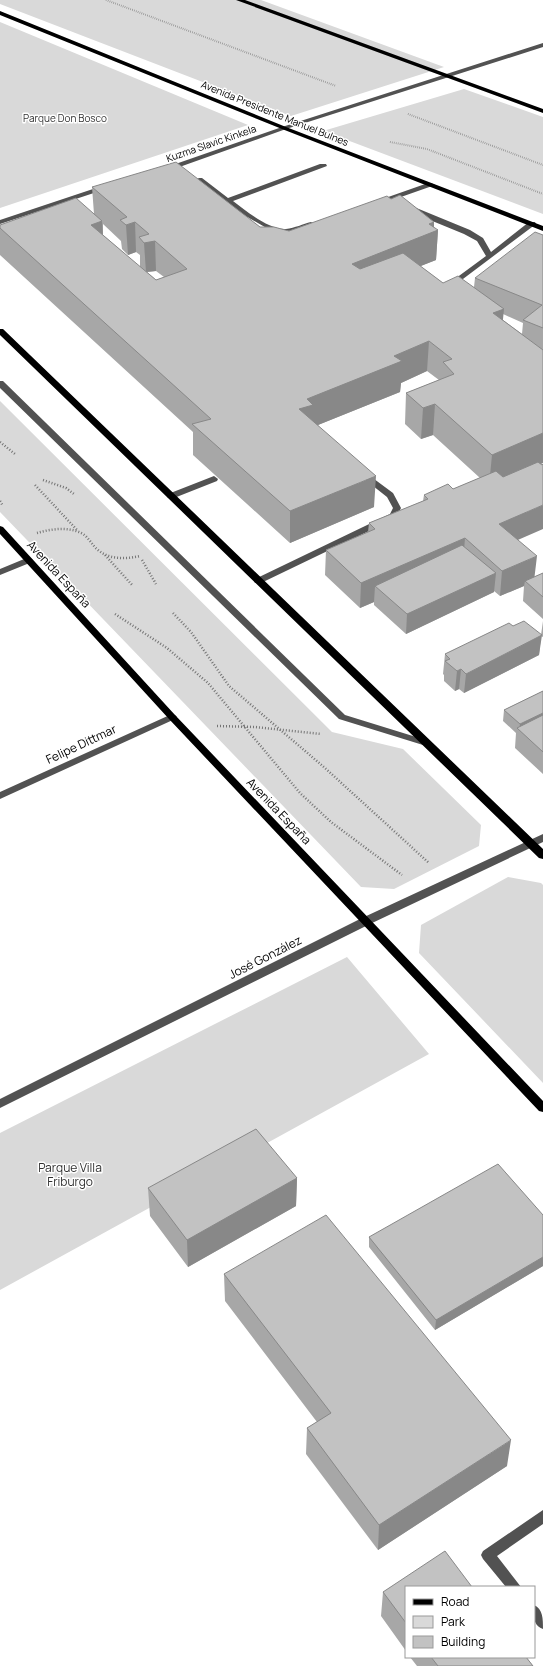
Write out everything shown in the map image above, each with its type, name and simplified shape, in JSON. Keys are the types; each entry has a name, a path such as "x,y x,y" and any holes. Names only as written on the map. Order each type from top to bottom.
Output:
{"main road":[{"path":"239,0 543,111"},
{"name":"Avenida Presidente Manuel Bulnes","path":"0,13 284,128 543,229"},
{"path":"0,332 543,855"},
{"name":"Avenida España","path":"0,529 172,717 543,1108"}],"street":[{"name":"Kuzma Slavic Kinkela","path":"164,170 185,169 284,128 543,45"},
{"path":"227,200 323,166"},
{"path":"185,169 227,200 271,229 282,231 293,230 315,222"},
{"path":"368,206 431,185"},
{"path":"0,222 112,186"},
{"path":"387,199 467,232 480,240 490,256"},
{"path":"451,286 532,224"},
{"path":"0,383 342,717 426,743"},
{"path":"258,581 393,516 397,508 390,495 360,472"},
{"path":"171,496 214,479"},
{"path":"0,572 29,560"},
{"name":"Felipe Dittmar","path":"0,796 172,717"},
{"name":"José González","path":"0,1104 366,921 543,838"},
{"path":"513,1586 488,1555 543,1516"},
{"path":"535,1613 543,1623"}],"path":[{"path":"106,0 543,165"},
{"path":"0,442 15,454"},
{"path":"43,480 66,488 75,495"},
{"path":"35,485 78,531"},
{"path":"0,501 4,506"},
{"path":"12,542 49,530 78,531 85,534 133,586"},
{"path":"105,554 121,558 140,556 167,546"},
{"path":"134,551 140,556 156,584"},
{"path":"109,610 168,648 208,683 300,794 331,822 406,877"},
{"path":"173,613 191,632 228,686 325,768 431,864"},
{"path":"214,726 244,727 322,734"}],"green space":[{"path":"0,0 261,0 444,67 291,116 0,4"},
{"name":"Parque Don Bosco","path":"0,22 248,125 0,208"},
{"path":"464,89 543,117 543,214 323,131"},
{"path":"0,401 332,732 403,749 481,825 479,846 394,889 361,887 0,512"},
{"path":"508,877 541,883 543,885 543,1083 419,953 421,925"},
{"name":"Parque Villa Friburgo","path":"347,957 429,1054 0,1290 0,1133"}],"building":[{"path":"176,162 260,227 274,227 289,231 387,196 391,199 400,195 434,222 429,224 438,230 352,264 360,269 403,253 443,283 458,276 504,309 493,313 543,350 543,433 492,455 435,404 423,408 406,393 454,374 443,362 452,359 429,341 394,356 402,361 307,399 313,405 299,409 376,476 290,511 192,424 211,419 0,228 0,225 76,198 102,221 91,225 156,280 187,269 155,241 144,243 139,237 149,234 135,222 126,225 120,220 127,217 92,187"},
{"path":"535,232 543,235 543,328 523,320 542,305 475,278"},
{"path":"538,462 542,465 543,464 543,505 499,524 537,556 502,571 465,538 361,583 326,550 375,529 369,523 428,499 424,495 448,484 453,489 496,471 503,477"},
{"path":"462,545 496,573 407,614 375,586"},
{"path":"543,573 543,597 525,581"},
{"path":"524,621 542,635 466,674 461,669 457,671 445,661 450,659 445,654 509,623 513,626"},
{"path":"543,691 543,713 520,724 504,710"},
{"path":"543,715 543,752 517,728"},
{"path":"256,1129 297,1178 187,1240 148,1188"},
{"path":"498,1164 543,1215 543,1257 436,1320 369,1237"},
{"path":"326,1215 511,1440 379,1525 307,1428 331,1413 224,1274"},
{"path":"445,1551 471,1586 405,1586 405,1622 383,1592"},
{"path":"432,1658 527,1658 533,1666 438,1666"}]}
